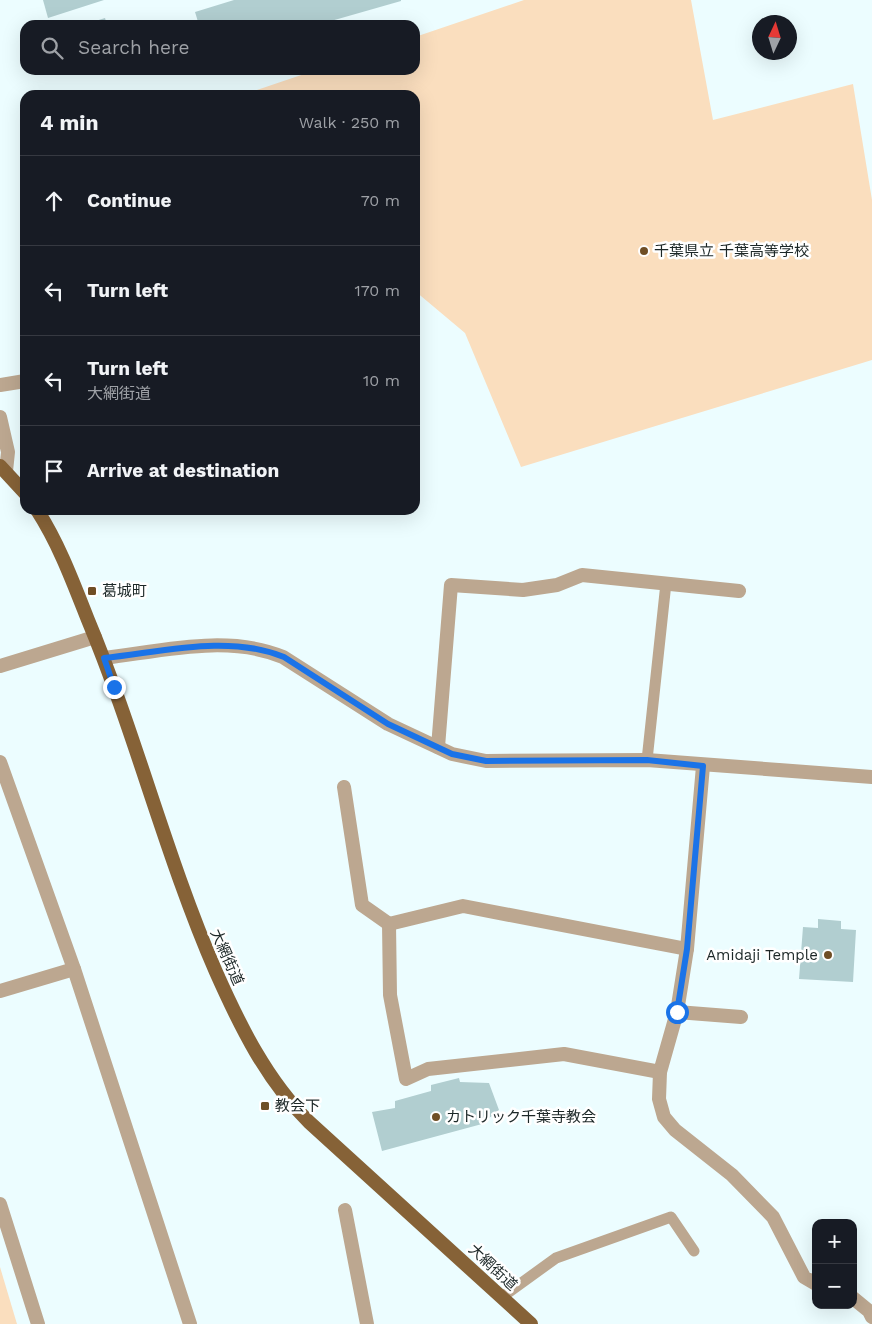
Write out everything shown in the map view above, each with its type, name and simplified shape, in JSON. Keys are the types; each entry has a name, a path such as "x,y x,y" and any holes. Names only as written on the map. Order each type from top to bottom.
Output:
{"main road":[{"path":"3,468 20,487"},
{"name":"大網街道","path":"40,515 61,554 104,658 191,914 228,998 275,1084 289,1102 309,1122 531,1324"}],"street":[{"path":"0,385 20,382"},
{"path":"0,417 8,452 3,468"},
{"path":"438,747 450,585 523,590 557,585 582,575 739,591"},
{"path":"0,666 95,637"},
{"path":"104,658 217,645 267,650 284,657 388,724 452,754 486,761 647,760 703,766 872,777"},
{"path":"0,762 74,969 190,1324"},
{"path":"703,766 687,949 677,1012 660,1072 659,1099 664,1117 675,1130 732,1175 773,1217 804,1277 812,1282"},
{"path":"344,787 362,905 389,924 463,906 687,949"},
{"path":"389,924 390,996 406,1079 428,1070 564,1054 660,1072"},
{"path":"0,991 74,969"},
{"path":"677,1012 742,1017"},
{"path":"0,1204 38,1324"},
{"path":"345,1210 367,1324"},
{"path":"857,1301 869,1311 872,1317"}],"lane":[{"path":"647,760 666,583"},
{"path":"502,1297 556,1258 671,1217 694,1251"}],"shaded area":[{"name":"千葉県立 千葉高等学校","path":"524,0 691,0 713,120 853,84 872,200 872,360 521,467 465,333 420,295 420,90 257,90 301,75 420,75 420,35"},
{"path":"0,1267 17,1324 0,1324"}],"building":[{"path":"43,0 104,0 48,18"},
{"path":"234,0 401,0 334,20 197,20 195,12"},
{"name":"Amidaji Temple","path":"818,919 841,921 841,929 856,930 853,982 799,979 803,927 818,928"},
{"path":"459,1078 460,1082 489,1083 499,1110 482,1124 382,1151 372,1112 395,1108 395,1101 431,1091 431,1085"}],"place":[{"name":"千葉県立 千葉高等学校","path":"644,251"},
{"name":"葛城町","path":"92,591"},
{"name":"Amidaji Temple","path":"828,955"},
{"name":"教会下","path":"265,1106"},
{"name":"カトリック千葉寺教会","path":"436,1117"}],"route":[{"path":"114,687 104,658 217,645 248,646 267,650 284,657 388,724 452,754 486,761 647,760 703,766 687,949 677,1012"}]}
